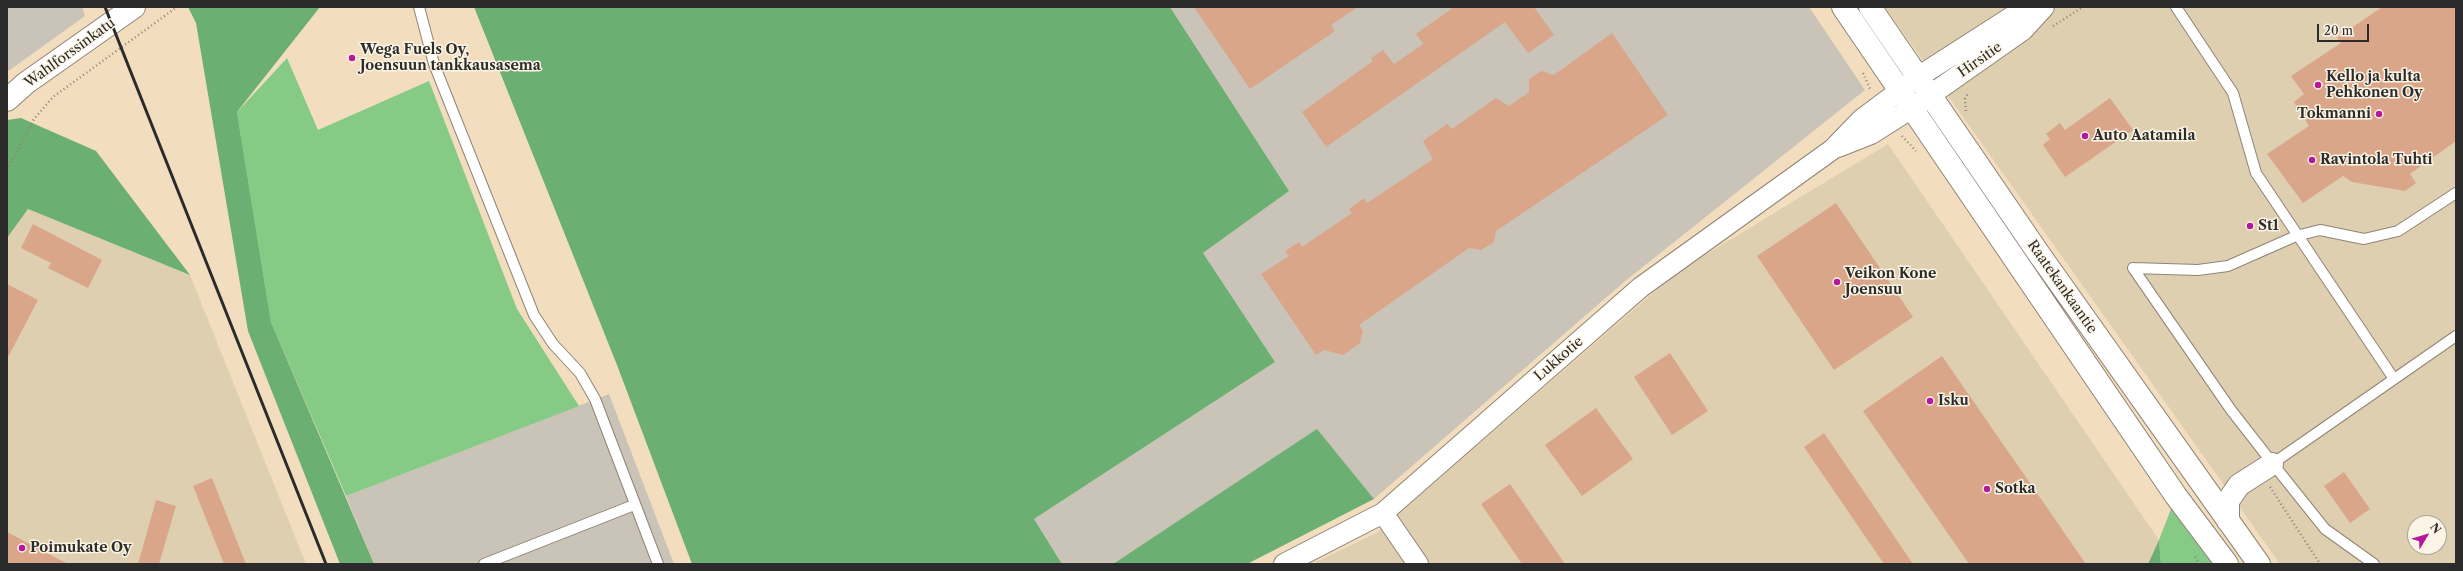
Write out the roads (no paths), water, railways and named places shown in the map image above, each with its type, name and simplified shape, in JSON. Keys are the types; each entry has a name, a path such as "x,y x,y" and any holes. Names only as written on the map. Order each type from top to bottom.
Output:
{"main road":[{"name":"Wahlforssinkatu","path":"7,100 26,83 134,7"},
{"name":"Raatekankaantie","path":"1843,7 2176,496 2227,564"},
{"name":"Raatekankaantie","path":"1870,7 2039,254 2259,564"},
{"path":"2228,521 2228,501 2239,485 2270,474"}],"street":[{"name":"Hirsitie","path":"1907,100 1918,77 2013,16 2031,7"},
{"name":"Hirsitie","path":"1907,100 1931,95 2023,30 2044,7"},
{"name":"Lukkotie","path":"1284,564 1383,513 1641,287 1833,149 1872,134 1907,100"},
{"path":"1383,513 1418,564"}],"lane":[{"path":"419,7 434,64 534,315 553,344 580,373 595,400 658,564"},
{"path":"2176,7 2234,93 2256,173 2296,236 2394,379"},
{"path":"2374,564 2325,529 2270,474 2231,410 2133,268 2198,270 2228,266 2296,236 2320,230 2364,239 2398,232 2421,218 2456,193"},
{"path":"2270,474 2394,379 2456,336"},
{"path":"484,564 634,504"}],"railway":[{"path":"105,7 326,564"}],"place":[{"name":"Wega Fuels Oy, Joensuun tankkausasema","path":"352,58"},
{"name":"Kello ja kulta Pehkonen Oy","path":"2318,85"},
{"name":"Tokmanni","path":"2379,114"},
{"name":"Auto Aatamila","path":"2085,136"},
{"name":"Ravintola Tuhti","path":"2312,160"},
{"name":"St1","path":"2250,226"},
{"name":"Veikon Kone Joensuu","path":"1837,282"},
{"name":"Isku","path":"1930,401"},
{"name":"Sotka","path":"1987,489"},
{"name":"Poimukate Oy","path":"22,548"}]}
